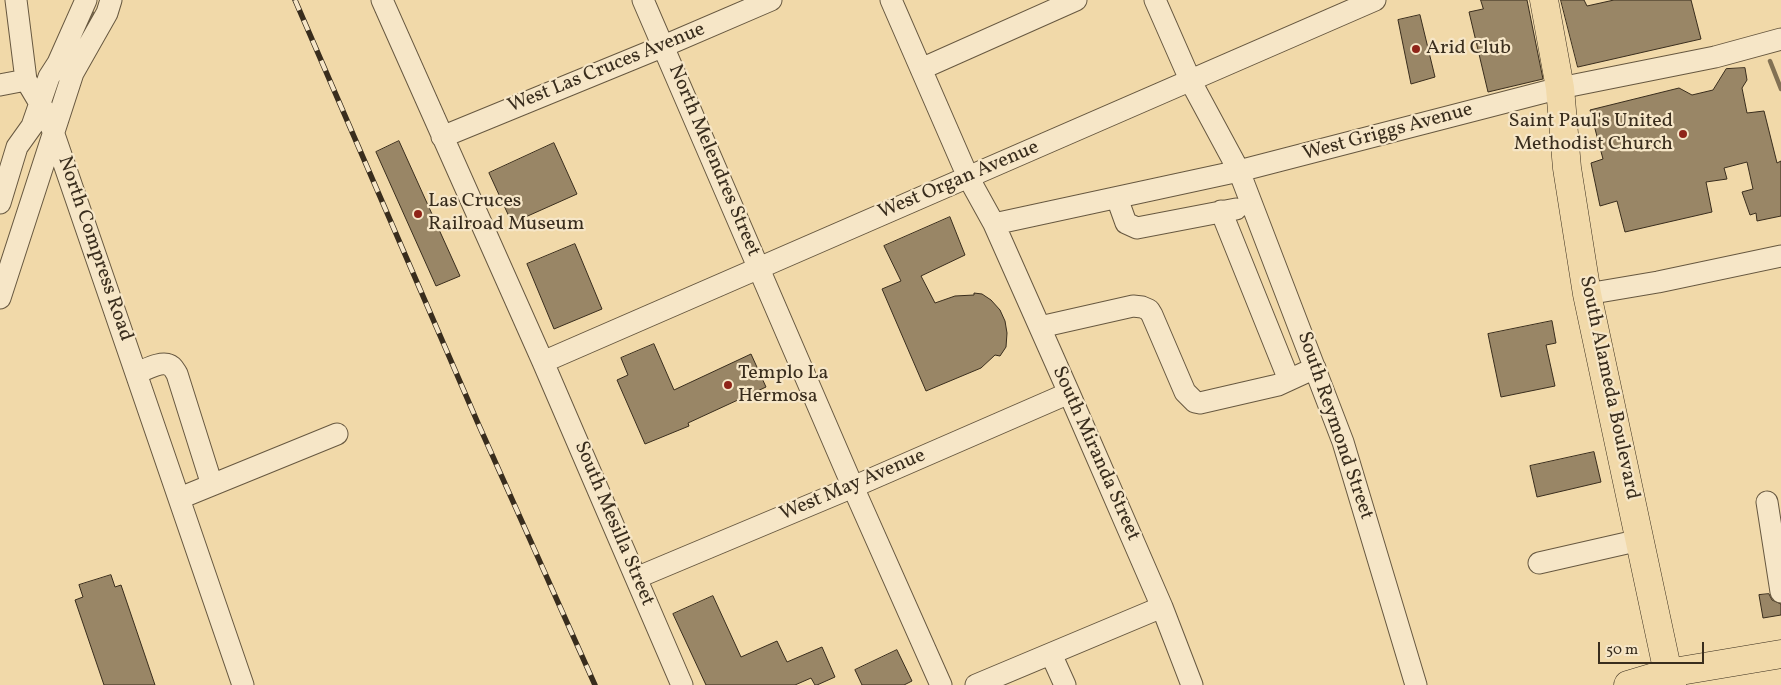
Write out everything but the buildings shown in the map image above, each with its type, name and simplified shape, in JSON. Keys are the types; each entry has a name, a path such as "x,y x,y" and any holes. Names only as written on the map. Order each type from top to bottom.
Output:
{"main road":[{"name":"South Alameda Boulevard","path":"1544,0 1560,88 1567,168 1587,294 1670,679"},
{"path":"1628,685 1670,679 1781,654"}],"street":[{"name":"North Compress Road","path":"16,0 26,80 48,117 243,685"},
{"path":"0,204 17,147 32,126 49,78 58,63 86,0"},
{"path":"0,298 73,74 108,13 111,0"},
{"name":"South Mesilla Street","path":"382,0 543,362 682,685"},
{"name":"North Melendres Street","path":"642,0 664,46 853,487 941,685"},
{"name":"West Las Cruces Avenue","path":"442,137 771,0"},
{"name":"South Miranda Street","path":"891,0 968,177 994,224 1040,327 1162,607 1192,685"},
{"path":"921,68 1076,0"},
{"name":"South Reymond Street","path":"1155,0 1191,82 1239,171 1315,368 1343,442 1416,685"},
{"name":"West Organ Avenue","path":"543,362 1191,82 1375,0"},
{"name":"West Griggs Avenue","path":"994,224 1239,171 1560,88 1715,57 1781,39"},
{"path":"0,85 26,80"},
{"path":"1117,198 1126,222 1137,228 1252,205"},
{"path":"1221,211 1289,380"},
{"path":"1587,294 1658,282 1781,256"},
{"path":"1040,327 1125,307 1142,307 1149,310 1185,392 1195,402 1208,402 1278,384 1315,368"},
{"path":"136,374 148,368 167,364 172,366 177,374 212,485"},
{"name":"West May Avenue","path":"636,578 853,487 1069,393"},
{"path":"180,498 337,434"},
{"path":"1766,502 1781,592"},
{"path":"1540,563 1640,540"},
{"path":"976,685 1162,607"},
{"path":"1051,654 1065,685"}],"waterway":[{"path":"83,36 92,13"},
{"path":"1770,61 1781,89"}],"railway":[{"path":"295,0 477,421 595,685"}],"place":[{"name":"Arid Club","path":"1416,49"},
{"name":"Saint Paul's United Methodist Church","path":"1683,134"},
{"name":"Las Cruces Railroad Museum","path":"418,214"},
{"name":"Templo La Hermosa","path":"728,385"}]}
